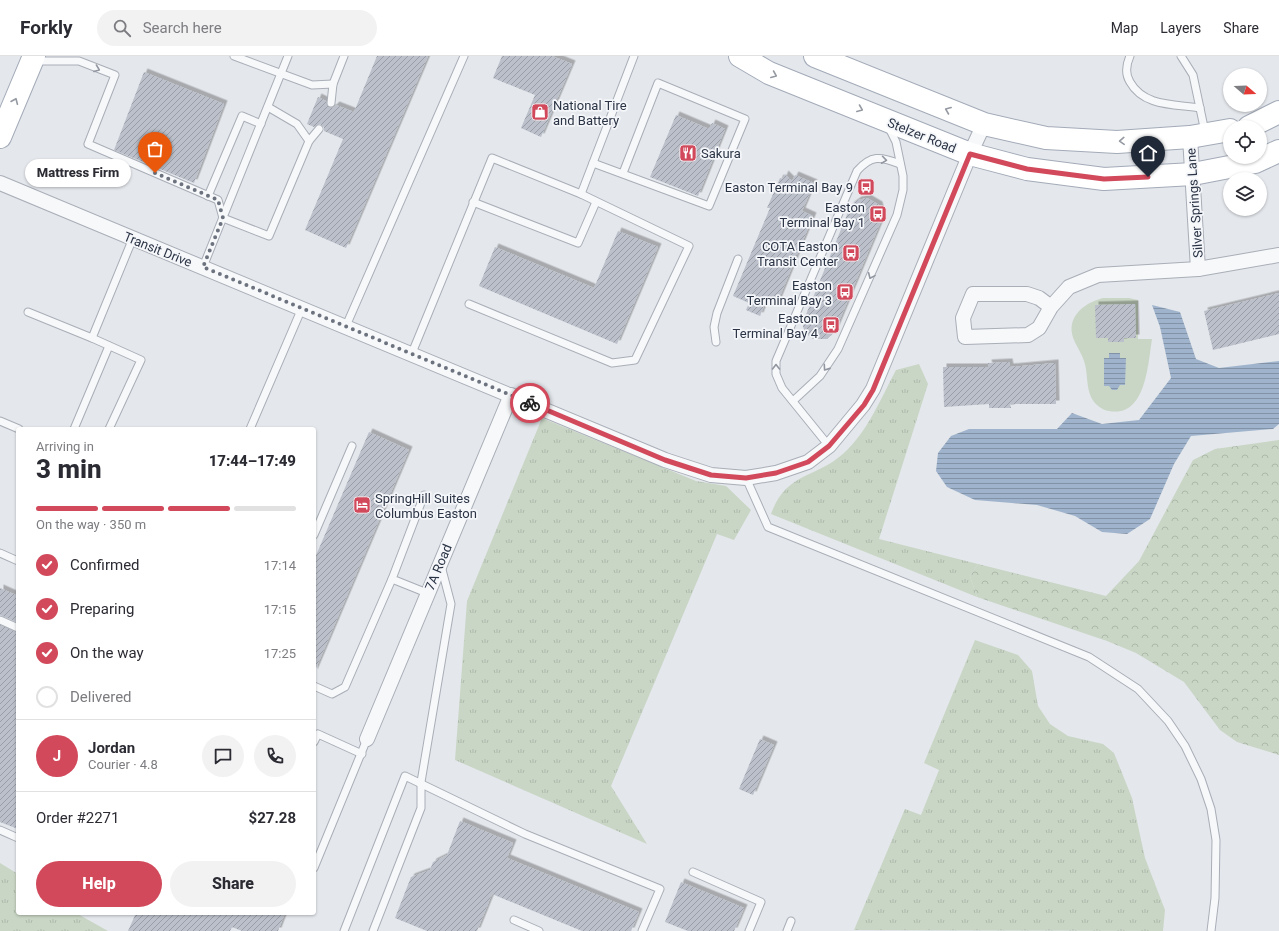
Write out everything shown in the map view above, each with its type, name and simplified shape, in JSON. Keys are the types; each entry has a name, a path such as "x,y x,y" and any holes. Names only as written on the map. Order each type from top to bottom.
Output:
{"main road":[{"name":"Stelzer Road","path":"740,56 769,73 970,154 1027,169 1104,179 1193,174 1255,162 1279,151"},
{"path":"815,56 984,124 1046,138 1117,142 1198,136 1223,131"},
{"path":"0,137 33,58"},
{"path":"1263,120 1279,112"}],"street":[{"name":"Transit Drive","path":"0,183 412,353 665,460 711,475 746,478 776,473 808,462 829,446 864,405 873,390 970,154 984,124"},
{"name":"Silver Springs Lane","path":"1198,136 1193,174 1198,269"},
{"name":"Silver Springs Lane","path":"1051,307 1039,298 1027,294 972,294 963,318 965,338 1028,335 1039,328 1051,307 1069,287 1098,275 1198,269 1279,255"},
{"name":"7A Road","path":"367,739 511,395"}],"lane":[{"path":"234,56 281,75 312,85 333,84"},
{"path":"203,267 288,56"},
{"path":"331,103 333,84 344,56"},
{"path":"346,326 464,56"},
{"path":"582,194 634,56"},
{"path":"1130,56 1126,63 1127,77 1135,91 1155,102 1200,108"},
{"path":"1181,56 1193,75 1200,108 1198,136"},
{"path":"33,58 78,61 115,75 88,144 218,200 223,218"},
{"path":"593,163 709,206 745,119 658,83 623,173"},
{"path":"268,107 297,124 309,141"},
{"path":"208,196 242,116 261,124"},
{"path":"793,401 820,376 841,344 897,216 904,190 903,176 896,142 891,131 882,118"},
{"path":"223,218 269,236 309,141 319,129"},
{"path":"412,353 492,158 582,194 689,246 635,360 612,363 469,304"},
{"path":"829,446 782,388 776,374 776,361 857,171 866,161 874,159 888,160 900,164"},
{"path":"473,202 578,243 596,202"},
{"path":"92,338 133,238"},
{"path":"716,342 714,326 717,313 738,259"},
{"path":"251,427 302,308"},
{"path":"28,312 142,360 110,427"},
{"path":"75,427 109,346"},
{"path":"0,421 16,428"},
{"path":"316,530 352,446"},
{"path":"746,478 768,527 1089,657 1138,689 1168,721 1185,746 1201,779 1211,809 1216,846 1215,898 1211,931"},
{"path":"316,687 332,694 345,687 392,579 424,495"},
{"path":"0,553 16,560"},
{"path":"373,931 421,808 421,782 451,604 440,564"},
{"path":"392,579 427,593"},
{"path":"0,620 16,627"},
{"path":"316,733 362,754"},
{"path":"316,856 362,754 367,739"},
{"path":"344,931 405,776 421,782 525,834 660,889 642,931"},
{"path":"0,830 16,837"},
{"path":"693,872 761,902 749,931"},
{"path":"514,920 539,931"},
{"path":"787,931 791,921"}],"green space":[{"path":"1103,298 1129,298 1138,300 1138,339 1152,339 1149,362 1143,387 1138,398 1131,406 1121,411 1109,411 1098,406 1092,400 1089,393 1084,361 1075,343 1071,329 1074,319 1080,310 1088,304"},
{"path":"919,364 928,384 879,539 978,564 970,576 977,597 771,514 777,500 793,483 833,461 853,444 873,414 896,370"},
{"path":"542,418 696,481 726,486 751,510 734,540 717,534 611,786 647,844 455,760 467,601"},
{"path":"1279,440 1279,755 1237,742 1220,730 1184,682 1136,653 1107,641 977,597 970,576 978,564 1106,596 1139,561 1193,460 1215,449"},
{"path":"975,640 1018,655 1032,671 1038,706 1050,724 1068,736 1103,744 1114,753 1132,798 1145,858 1165,910 1163,931 854,930 905,809 921,815 939,770 924,763"},
{"path":"0,863 16,873 16,915 80,915 108,931 0,931"}],"water":[{"path":"1152,305 1180,312 1196,359 1219,368 1279,361 1279,424 1273,429 1191,436 1174,464 1150,519 1127,534 1102,532 1075,516 1037,505 975,500 947,487 936,471 938,453 951,436 969,429 1057,429 1072,413 1102,424 1139,420 1171,378 1160,327"},
{"path":"1109,353 1120,353 1120,358 1126,358 1125,385 1120,385 1117,390 1112,390 1109,386 1104,386 1104,358 1109,358"}],"building":[{"path":"377,56 428,56 346,248 305,230 343,139 324,131 324,127 320,124 314,127 307,124 318,97 326,101 328,107 333,108 336,105 354,112"},
{"name":"National Tire and Battery","path":"502,56 552,56 572,64 541,137 521,128 535,95 493,78"},
{"path":"144,72 224,104 194,183 114,150"},
{"name":"Sakura","path":"676,115 709,129 712,123 725,129 698,196 650,177"},
{"path":"785,174 792,181 795,175 814,183 802,211 813,216 776,306 766,301 760,316 746,310 749,303 733,296 770,208 767,208 780,178 783,179"},
{"path":"867,198 879,205 881,221 835,331 827,339 813,339 806,334 804,330 803,326 805,317 851,205 858,200"},
{"path":"618,231 658,247 617,344 479,286 495,247 594,288"},
{"path":"1279,293 1279,334 1213,350 1204,311"},
{"path":"1135,304 1136,338 1124,338 1124,342 1108,342 1108,338 1096,338 1095,305"},
{"path":"1009,362 1010,367 1055,363 1056,404 1010,404 1011,408 989,408 989,404 944,407 943,367 989,367 988,363"},
{"name":"SpringHill Suites Columbus Easton","path":"369,432 409,450 316,668 316,555"},
{"path":"0,588 16,595 16,622 0,615"},
{"path":"0,625 16,632 16,828 0,822"},
{"path":"760,739 774,745 753,795 739,789"},
{"path":"460,821 513,843 507,858 639,912 631,931 582,931 492,894 477,931 427,931 395,918 411,877 430,870 433,862 447,855"},
{"path":"681,882 744,908 734,931 688,931 665,922"},
{"path":"135,915 284,915 278,931 242,931 232,927 230,931 128,931"}],"way so far":[{"path":"155,173 218,200 223,218 203,267 530,403"}],"place":[{"name":"National Tire and Battery","path":"540,112"},
{"name":"Sakura","path":"688,153"},
{"name":"Mattress Firm","path":"155,173"},
{"name":"Easton Terminal Bay 9","path":"866,187"},
{"name":"Easton Terminal Bay 1","path":"878,214"},
{"name":"COTA Easton Transit Center","path":"851,253"},
{"name":"Easton Terminal Bay 3","path":"845,292"},
{"name":"Easton Terminal Bay 4","path":"831,325"},
{"name":"SpringHill Suites Columbus Easton","path":"362,505"}],"route":[{"path":"530,403 665,460 711,475 746,478 776,473 808,462 829,446 864,405 873,390 970,154 1027,169 1104,179 1148,177"}]}
